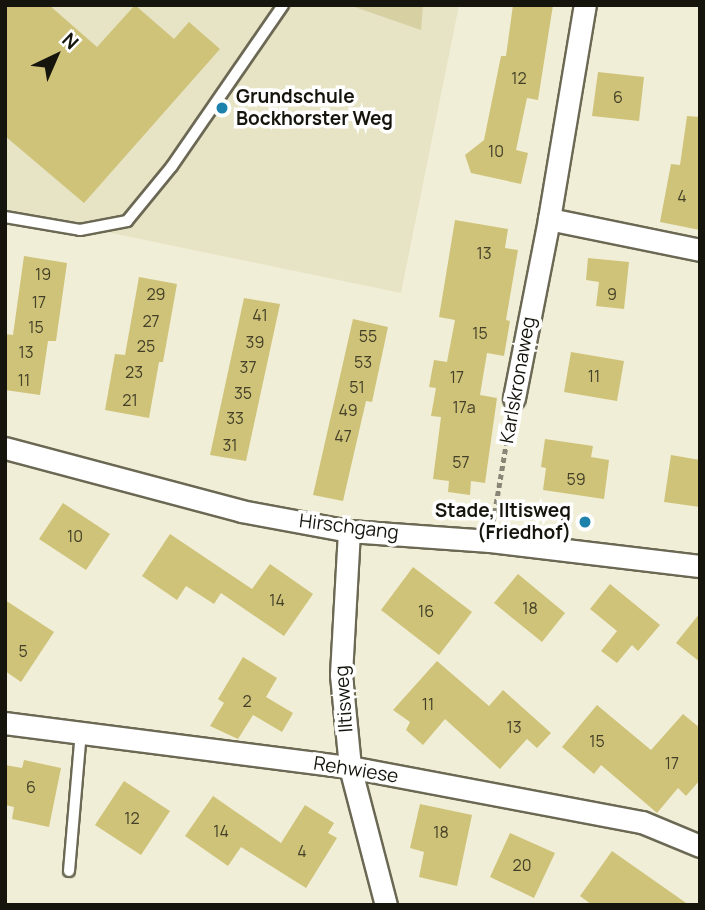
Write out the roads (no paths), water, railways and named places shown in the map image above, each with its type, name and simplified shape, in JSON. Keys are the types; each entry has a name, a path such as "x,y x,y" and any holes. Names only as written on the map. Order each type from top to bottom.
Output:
{"street":[{"name":"Karlskronaweg","path":"514,398 549,219 585,5"},
{"path":"549,219 700,250"},
{"name":"Hirschgang","path":"5,448 228,507 349,531 490,541 700,566"},
{"name":"Iltisweg","path":"349,531 341,675 350,767 386,905"},
{"name":"Rehwiese","path":"5,723 350,767 642,822 700,846"}],"lane":[{"path":"5,217 80,230 127,221 172,166 284,5"},
{"path":"69,871 81,733"}],"place":[{"name":"Grundschule Bockhorster Weg","path":"222,108"},
{"name":"Stade, Iltisweg (Friedhof)","path":"585,522"}]}
